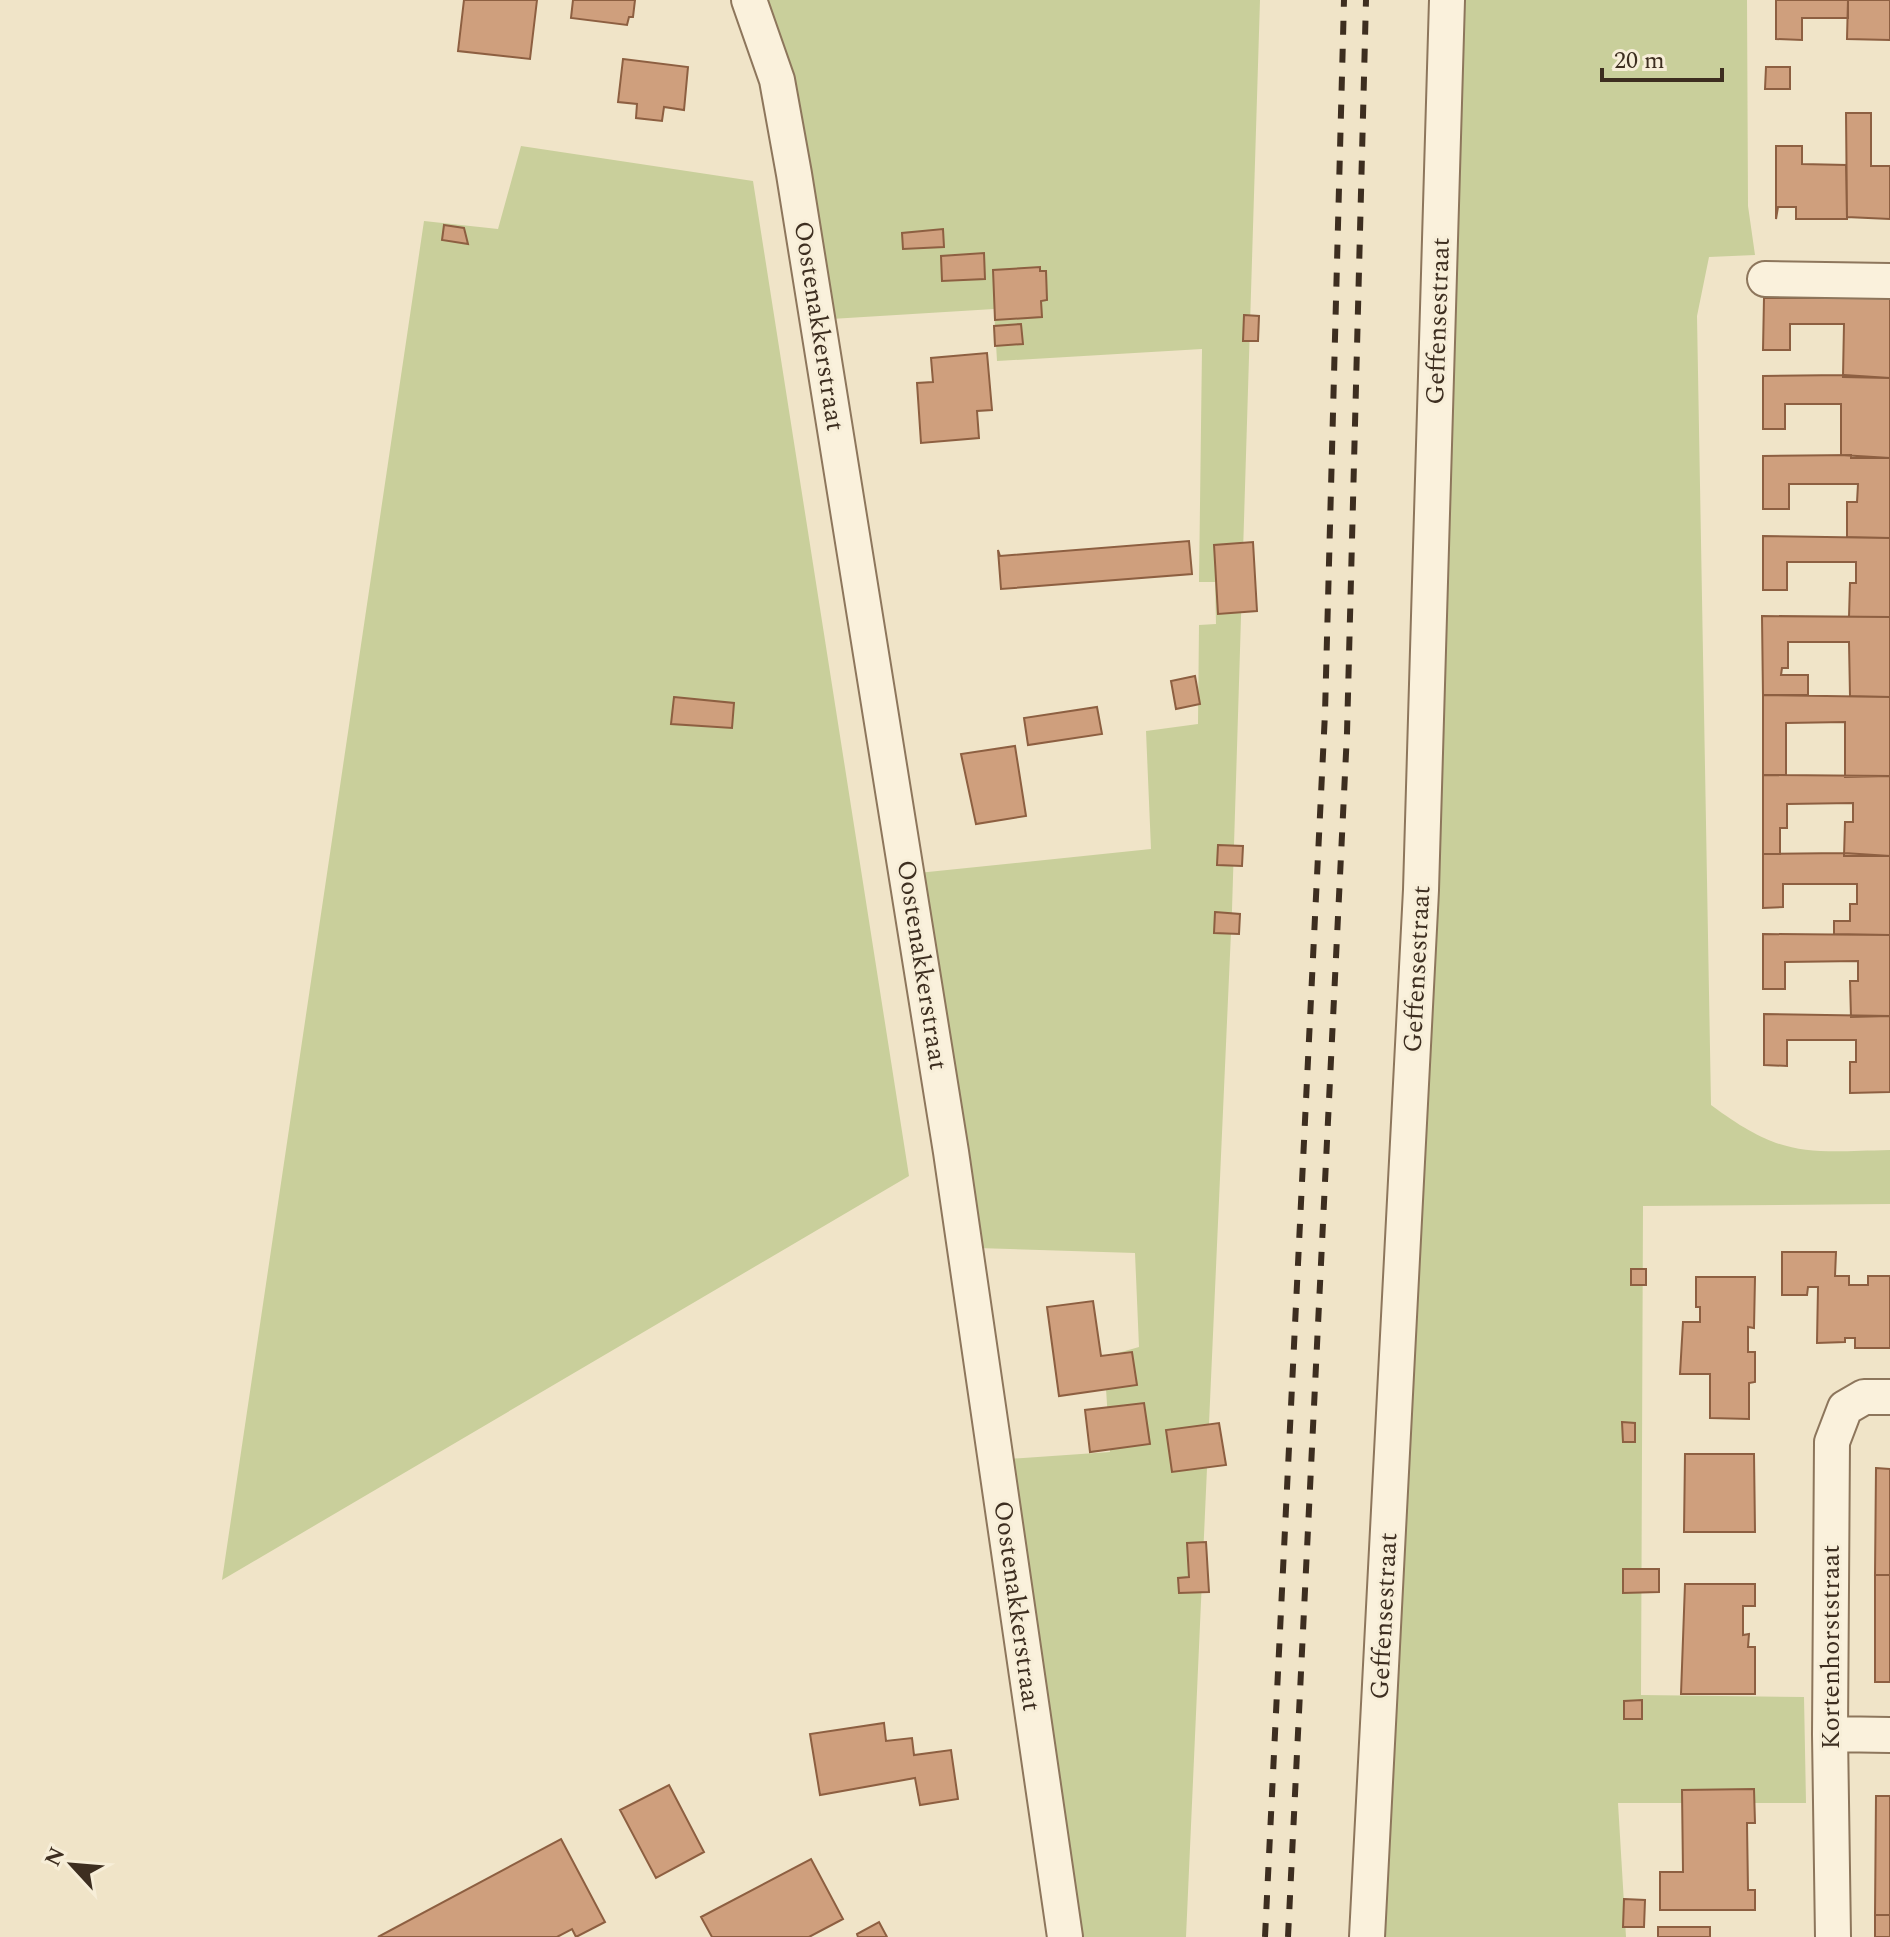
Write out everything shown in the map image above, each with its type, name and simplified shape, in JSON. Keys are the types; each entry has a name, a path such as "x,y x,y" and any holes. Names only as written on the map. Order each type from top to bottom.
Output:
{"street":[{"name":"Oostenakkerstraat","path":"749,0 777,80 794,174 951,1152 1065,1937"},
{"name":"Geffensestraat","path":"1367,1937 1421,890 1447,0"},
{"path":"1765,279 1890,281"},
{"name":"Kortenhorststraat","path":"1833,1937 1830,1734 1832,1442 1845,1408 1864,1397 1890,1397"},
{"path":"1830,1734 1890,1735"}],"green space":[{"path":"754,0 1260,0 1232,910 1186,1937 1078,1937 1008,1459 1110,1452 1104,1357 1139,1347 1135,1253 977,1248 918,873 1151,849 1146,731 1198,724 1199,625 1216,624 1215,582 1199,582 1202,349 997,361 994,309 831,319"},
{"path":"1458,0 1747,0 1748,206 1755,255 1709,257 1697,316 1711,1105 1757,1135 1796,1148 1815,1151 1890,1150 1890,1204 1643,1206 1641,1695 1804,1697 1806,1803 1618,1803 1626,1937 1381,1937"},
{"path":"521,146 753,181 909,1176 222,1580 424,221 498,229"}],"building":[{"path":"464,0 537,0 530,59 458,51"},
{"path":"573,0 635,0 633,17 629,17 627,25 571,18"},
{"path":"1776,0 1848,0 1848,18 1802,18 1802,40 1776,39"},
{"path":"1848,0 1890,0 1890,40 1847,39"},
{"path":"623,59 688,67 684,110 664,107 662,121 636,118 637,104 618,102"},
{"path":"1766,67 1790,67 1790,89 1765,89"},
{"path":"1846,113 1871,113 1871,166 1890,166 1890,219 1847,217"},
{"path":"1776,146 1802,146 1802,164 1846,165 1847,219 1796,219 1796,207 1778,207 1776,219"},
{"path":"444,225 464,228 468,244 442,240"},
{"path":"943,229 944,247 903,249 902,233"},
{"path":"984,253 985,279 942,281 941,256"},
{"path":"1040,267 1040,271 1046,271 1047,300 1041,301 1042,317 995,320 993,270"},
{"path":"1764,298 1890,298 1890,378 1843,377 1844,324 1790,324 1790,350 1763,350"},
{"path":"1244,315 1259,316 1258,341 1243,341"},
{"path":"1021,324 1023,344 995,346 994,326"},
{"path":"987,353 992,410 977,411 979,438 921,443 917,383 933,382 931,358"},
{"path":"1763,376 1890,378 1890,458 1841,455 1841,404 1785,404 1785,429 1763,429"},
{"path":"1851,455 1851,458 1890,458 1890,538 1847,537 1847,502 1857,502 1858,484 1789,484 1789,509 1763,509 1763,456"},
{"path":"1763,536 1890,538 1890,617 1849,617 1850,583 1856,583 1856,562 1787,562 1787,590 1763,590"},
{"path":"1189,541 1192,574 1001,589 998,550 1000,556"},
{"path":"1253,542 1257,611 1218,614 1214,545"},
{"path":"1762,616 1890,617 1890,697 1850,696 1849,642 1788,642 1788,668 1782,668 1781,675 1808,675 1808,695 1763,695"},
{"path":"1195,676 1200,704 1176,709 1171,681"},
{"path":"1763,695 1890,697 1890,776 1845,777 1845,722 1786,723 1786,775 1763,775"},
{"path":"674,697 734,703 732,728 671,724"},
{"path":"1097,707 1102,734 1028,745 1024,718"},
{"path":"1015,746 1026,816 976,824 961,754"},
{"path":"1763,775 1890,776 1890,856 1844,856 1845,822 1853,822 1853,803 1787,804 1787,828 1780,828 1780,854 1763,854"},
{"path":"1218,845 1243,846 1242,866 1217,865"},
{"path":"1763,854 1890,856 1890,935 1834,934 1834,921 1850,921 1850,904 1857,904 1857,884 1783,884 1783,907 1763,908"},
{"path":"1215,912 1240,914 1239,934 1214,933"},
{"path":"1763,934 1890,935 1890,1016 1851,1017 1850,981 1858,981 1858,961 1785,962 1785,989 1763,989"},
{"path":"1764,1014 1890,1016 1890,1092 1850,1093 1850,1062 1856,1062 1856,1040 1787,1040 1787,1066 1764,1065"},
{"path":"1782,1252 1836,1252 1835,1276 1849,1276 1849,1285 1868,1285 1868,1276 1890,1276 1890,1348 1855,1348 1855,1338 1845,1338 1845,1342 1817,1343 1818,1287 1808,1287 1807,1295 1782,1295"},
{"path":"1631,1269 1646,1269 1646,1285 1631,1285"},
{"path":"1696,1277 1755,1277 1754,1328 1748,1327 1748,1352 1755,1352 1755,1382 1749,1383 1749,1419 1710,1418 1710,1374 1680,1374 1683,1322 1700,1322 1700,1307 1696,1307"},
{"path":"1093,1301 1101,1356 1132,1352 1137,1385 1059,1396 1047,1307"},
{"path":"1144,1403 1150,1444 1090,1452 1085,1410"},
{"path":"1622,1422 1635,1423 1635,1442 1623,1442"},
{"path":"1219,1423 1226,1465 1172,1472 1166,1430"},
{"path":"1685,1454 1754,1454 1755,1532 1684,1532"},
{"path":"1876,1468 1890,1469 1890,1575 1875,1575"},
{"path":"1206,1542 1209,1592 1179,1593 1178,1578 1189,1577 1187,1543"},
{"path":"1623,1569 1659,1569 1659,1592 1623,1593"},
{"path":"1875,1575 1890,1575 1890,1682 1875,1682"},
{"path":"1685,1584 1755,1584 1755,1606 1743,1606 1743,1635 1749,1634 1748,1647 1755,1647 1755,1694 1681,1694"},
{"path":"1642,1700 1642,1719 1624,1719 1624,1701"},
{"path":"884,1723 886,1741 912,1738 914,1755 951,1750 958,1799 920,1805 915,1778 820,1795 810,1734"},
{"path":"669,1785 704,1852 656,1878 620,1810"},
{"path":"1754,1789 1755,1823 1747,1823 1748,1890 1755,1890 1755,1910 1660,1910 1660,1872 1683,1872 1682,1790"},
{"path":"1876,1796 1890,1796 1890,1915 1875,1915"},
{"path":"561,1839 605,1922 576,1937 572,1929 557,1937 378,1937"},
{"path":"811,1859 843,1919 809,1937 712,1937 701,1917"},
{"path":"1624,1899 1645,1900 1644,1927 1623,1927"},
{"path":"1875,1915 1890,1915 1890,1937 1875,1937"},
{"path":"879,1922 887,1937 858,1937 857,1934"},
{"path":"1658,1927 1710,1927 1710,1937 1658,1937"}],"railway":[{"path":"1265,1937 1325,713 1344,0"},
{"path":"1288,1937 1347,733 1366,0"}]}
